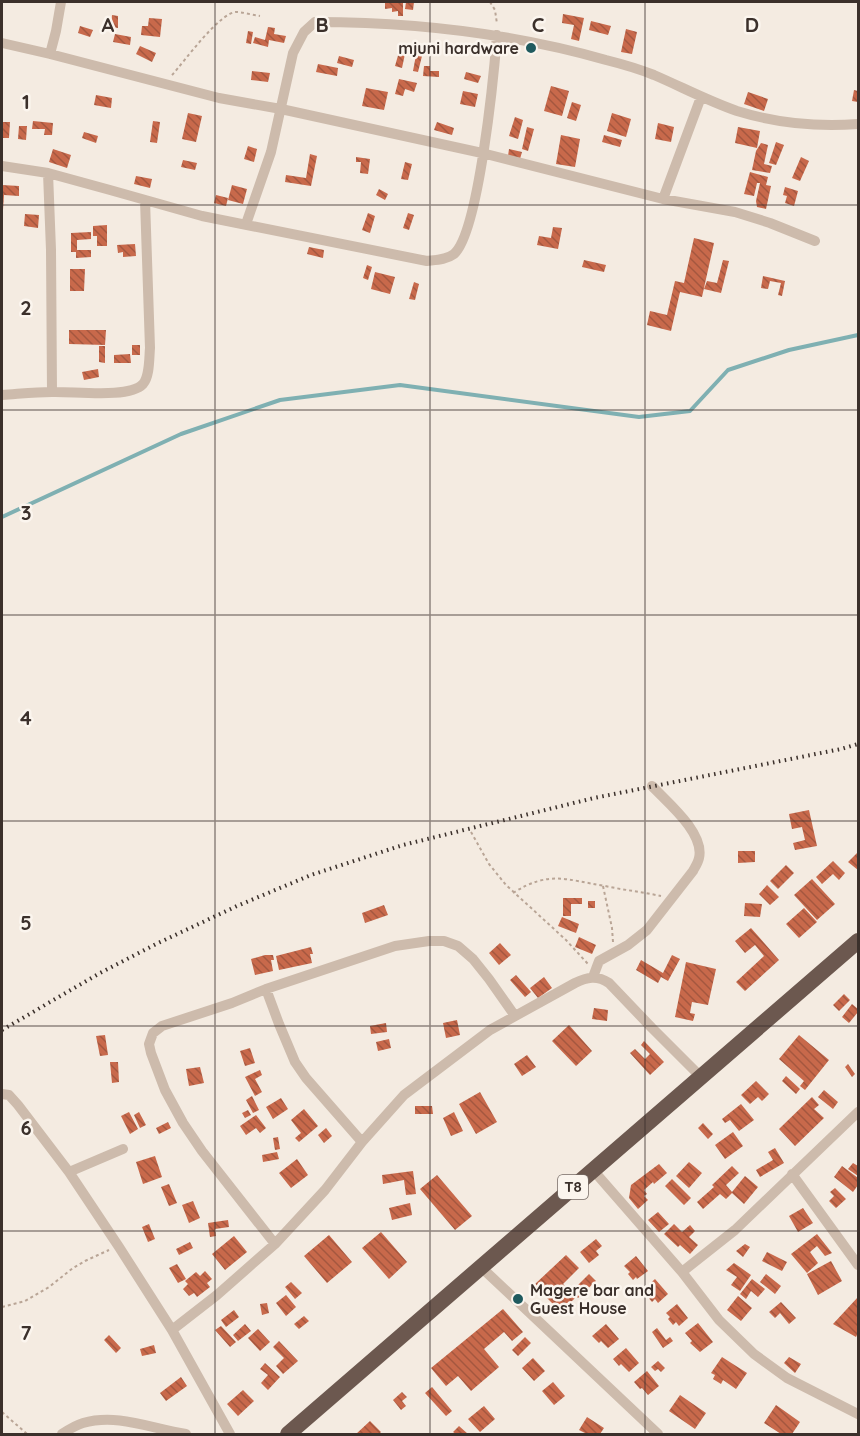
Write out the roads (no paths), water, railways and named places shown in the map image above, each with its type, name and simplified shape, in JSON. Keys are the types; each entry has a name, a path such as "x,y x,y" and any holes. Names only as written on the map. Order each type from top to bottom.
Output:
{"highway":[{"name":"T8","path":"293,1432 858,940"}],"street":[{"path":"50,54 61,2"},
{"path":"246,224 264,172 293,53 304,32 315,22 414,26 497,35 550,46 652,74 701,97 739,111 771,119 810,124 858,124"},
{"path":"2,166 48,173 202,216 427,261 445,259 454,254 462,242 468,229 474,204 491,97 497,35"},
{"path":"2,43 219,98 281,109 482,153 663,199 735,212 815,241"},
{"path":"663,199 701,97"},
{"path":"48,173 52,392"},
{"path":"2,395 124,392 143,383 146,378 150,348 145,200"},
{"path":"172,1329 217,1295 275,1244 325,1190 362,1142 404,1095 490,1030 594,974 599,961 628,945 647,930 693,871 699,860 700,851 687,822 652,786"},
{"path":"275,1244 202,1151 183,1123 165,1090 151,1053 149,1044 153,1033 162,1026 395,946 429,941 444,941 458,946 473,959 515,1016"},
{"path":"594,974 609,983 701,1077"},
{"path":"266,989 295,1062 306,1078 362,1142"},
{"path":"2,1094 9,1095 18,1105 69,1172 172,1329 230,1434"},
{"path":"682,1272 735,1230 858,1112"},
{"path":"69,1172 123,1149"},
{"path":"593,1170 682,1272 719,1320 754,1354 787,1378 858,1414"},
{"path":"792,1174 858,1264"},
{"path":"481,1267 658,1434"},
{"path":"62,1434 81,1424 103,1420 144,1425 186,1434"}],"waterway":[{"path":"2,517 181,434 280,400 400,385 639,417 690,411 728,370 789,350 858,335"}],"railway":[{"path":"2,1030 100,973 156,944 311,875 403,845 594,798 858,744"}],"place":[{"name":"mjuni hardware","path":"531,48"},
{"name":"Magere bar and Guest House","path":"518,1299"}]}
